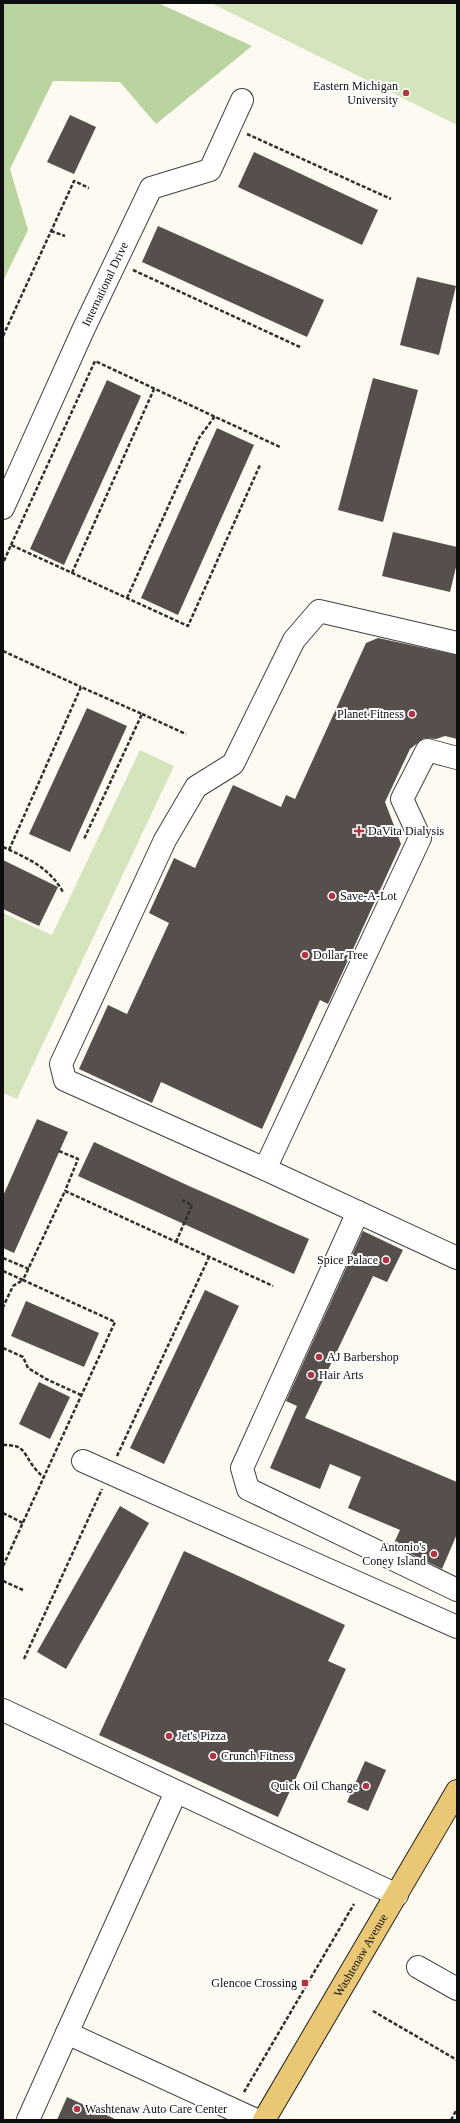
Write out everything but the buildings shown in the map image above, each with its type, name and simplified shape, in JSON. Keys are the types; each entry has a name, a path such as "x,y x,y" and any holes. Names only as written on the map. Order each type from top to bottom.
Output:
{"main road":[{"name":"Washtenaw Avenue","path":"264,2120 457,1791"}],"street":[{"name":"International Drive","path":"3,508 84,328 151,188 210,170 242,100"},
{"path":"457,643 319,611 294,640 233,764 196,787 165,840 61,1064 65,1080 457,1258"},
{"path":"265,1170 420,838 402,799 427,750 457,758"},
{"path":"358,1212 242,1468 248,1489 457,1590"},
{"path":"83,1462 457,1627"},
{"path":"3,1710 397,1895"},
{"path":"28,2120 176,1792"},
{"path":"418,1967 457,1989"},
{"path":"67,2033 256,2120"}],"path":[{"path":"246,134 391,199"},
{"path":"3,336 74,181 89,188"},
{"path":"51,231 65,236"},
{"path":"125,267 300,347"},
{"path":"4,561 95,362 280,447"},
{"path":"72,573 154,389"},
{"path":"127,598 199,438 215,416"},
{"path":"11,545 188,626 260,465"},
{"path":"3,651 186,734"},
{"path":"9,850 80,687"},
{"path":"84,839 142,714"},
{"path":"3,847 36,862 59,885 63,892"},
{"path":"3,1307 12,1286 24,1280 78,1159 59,1151"},
{"path":"65,1191 273,1286"},
{"path":"176,1242 192,1205 182,1200"},
{"path":"115,1461 209,1257"},
{"path":"3,1258 29,1269"},
{"path":"3,1271 115,1322 3,1566"},
{"path":"3,1348 23,1357 28,1368 82,1395"},
{"path":"3,1445 12,1445 25,1451 31,1463 44,1478"},
{"path":"24,1660 104,1486"},
{"path":"3,1513 23,1523"},
{"path":"3,1581 23,1590"},
{"path":"244,2092 354,1904"},
{"path":"373,2011 457,2060"},
{"path":"451,2120 457,2110"}],"green space":[{"path":"3,3 158,3 252,46 156,124 120,82 53,81 10,169 28,230 3,281"},
{"name":"Eastern Michigan University","path":"211,3 457,3 457,125"},
{"path":"140,750 174,766 17,1099 3,1093 3,913 52,935"}],"place":[{"name":"Eastern Michigan University","path":"406,93"},
{"name":"Planet Fitness","path":"412,714"},
{"name":"DaVita Dialysis","path":"359,831"},
{"name":"Save-A-Lot","path":"332,896"},
{"name":"Dollar Tree","path":"305,955"},
{"name":"Spice Palace","path":"386,1260"},
{"name":"AJ Barbershop","path":"319,1357"},
{"name":"Hair Arts","path":"311,1375"},
{"name":"Antonio's Coney Island","path":"434,1554"},
{"name":"Jet's Pizza","path":"169,1736"},
{"name":"Crunch Fitness","path":"213,1756"},
{"name":"Quick Oil Change","path":"366,1786"},
{"name":"Glencoe Crossing","path":"305,1983"},
{"name":"Washtenaw Auto Care Center","path":"77,2109"}]}
